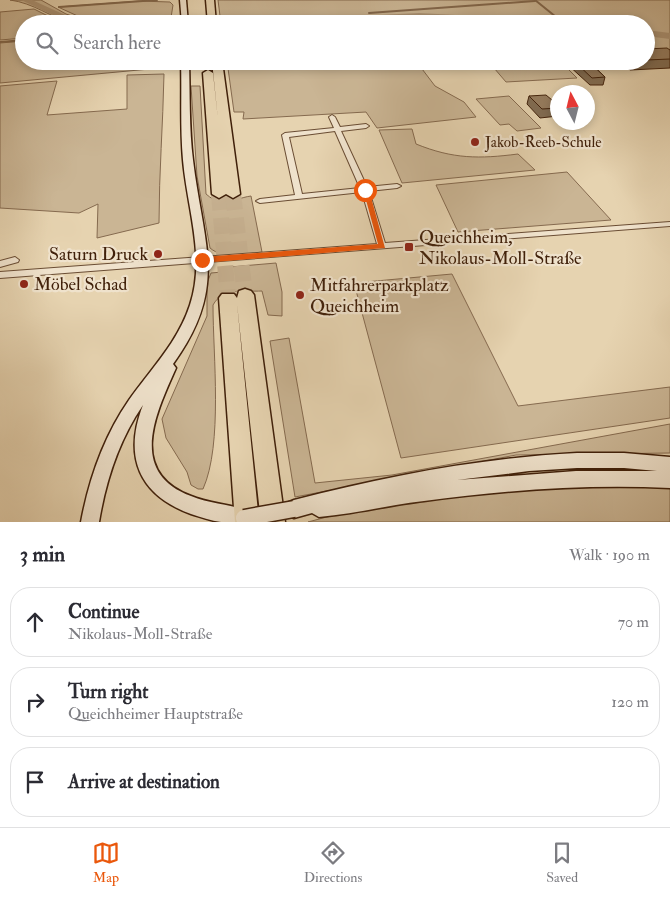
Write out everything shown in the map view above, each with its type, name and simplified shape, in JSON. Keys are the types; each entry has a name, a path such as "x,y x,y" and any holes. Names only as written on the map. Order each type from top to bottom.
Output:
{"highway":[{"path":"201,0 205,15"},
{"path":"209,15 210,0"},
{"path":"207,70 219,194"},
{"path":"218,70 233,194"},
{"path":"246,520 237,297 273,522"}],"street":[{"path":"183,0 184,15"},
{"path":"90,522 99,480 116,438 132,408 186,334 198,303 202,260 200,221 188,159 186,70"},
{"path":"332,117 365,190 382,246"},
{"path":"299,197 285,135 366,126"},
{"path":"260,201 397,186"},
{"path":"0,275 670,224"},
{"path":"0,264 15,260"},
{"path":"173,354 144,426 142,447 144,464 151,478 162,491 186,505 217,517 246,520 414,480 474,471 573,462 645,462 670,465"},
{"path":"645,462 670,458"},
{"path":"294,509 344,506 449,489 556,480 616,478 670,480"}],"shaded area":[{"path":"10,0 41,0 69,15 51,15"},
{"path":"218,0 670,0 670,52 655,48 655,15 220,15"},
{"path":"139,1 170,2 173,5 171,15 76,15 58,7"},
{"path":"34,9 46,15 15,15 15,39 0,40 0,12"},
{"path":"15,42 15,70 139,70 0,83 0,43"},
{"path":"228,70 423,70 435,86 464,102 476,117 377,128 366,112 243,119 244,112 234,112"},
{"path":"496,70 569,70 577,78 506,82"},
{"path":"164,74 159,223 97,238 98,204 79,213 0,208 0,86 57,81 47,115 127,109 127,75"},
{"path":"191,86 200,86 206,194 223,203 251,196 262,252 228,255 216,252 210,248 197,176"},
{"path":"509,96 541,128 517,131 509,124 500,125 476,99"},
{"path":"412,129 416,144 429,149 466,157 518,154 535,170 402,183 379,130"},
{"path":"567,172 611,220 458,232 436,185"},
{"path":"276,263 282,292 282,316 268,315 262,291 228,293 217,299 213,305 215,424 209,470 203,489 198,489 191,485 187,472 166,438 162,419 207,316 207,283 211,273 222,272 230,267"},
{"path":"452,274 518,406 670,387 670,418 401,458 354,283"},
{"path":"289,338 315,483 392,475 670,424 670,453 516,455 295,497 270,341"},
{"path":"602,485 670,487 670,522 308,522 344,513 417,500"}],"building":[{"path":"667,48 670,50 670,59 655,60 655,49"},
{"path":"584,70 598,70 605,77 592,78"},
{"path":"546,95 550,98 550,108 542,109 529,96"}],"waterway":[{"path":"25,0 59,15"},
{"path":"59,7 157,0"},
{"path":"535,0 554,15"},
{"path":"369,13 535,1"},
{"path":"655,34 670,36"},
{"path":"0,42 15,41"}],"tunnel":[{"path":"219,194 228,298"},
{"path":"233,194 245,295"}],"place":[{"name":"Jakob-Reeb-Schule","path":"475,142"},
{"name":"Queichheim, Nikolaus-Moll-Straße","path":"409,247"},
{"name":"Saturn Druck","path":"158,254"},
{"name":"Möbel Schad","path":"24,284"},
{"name":"Mitfahrerparkplatz Queichheim","path":"300,295"}],"route":[{"path":"202,260 382,246 365,190"}]}
